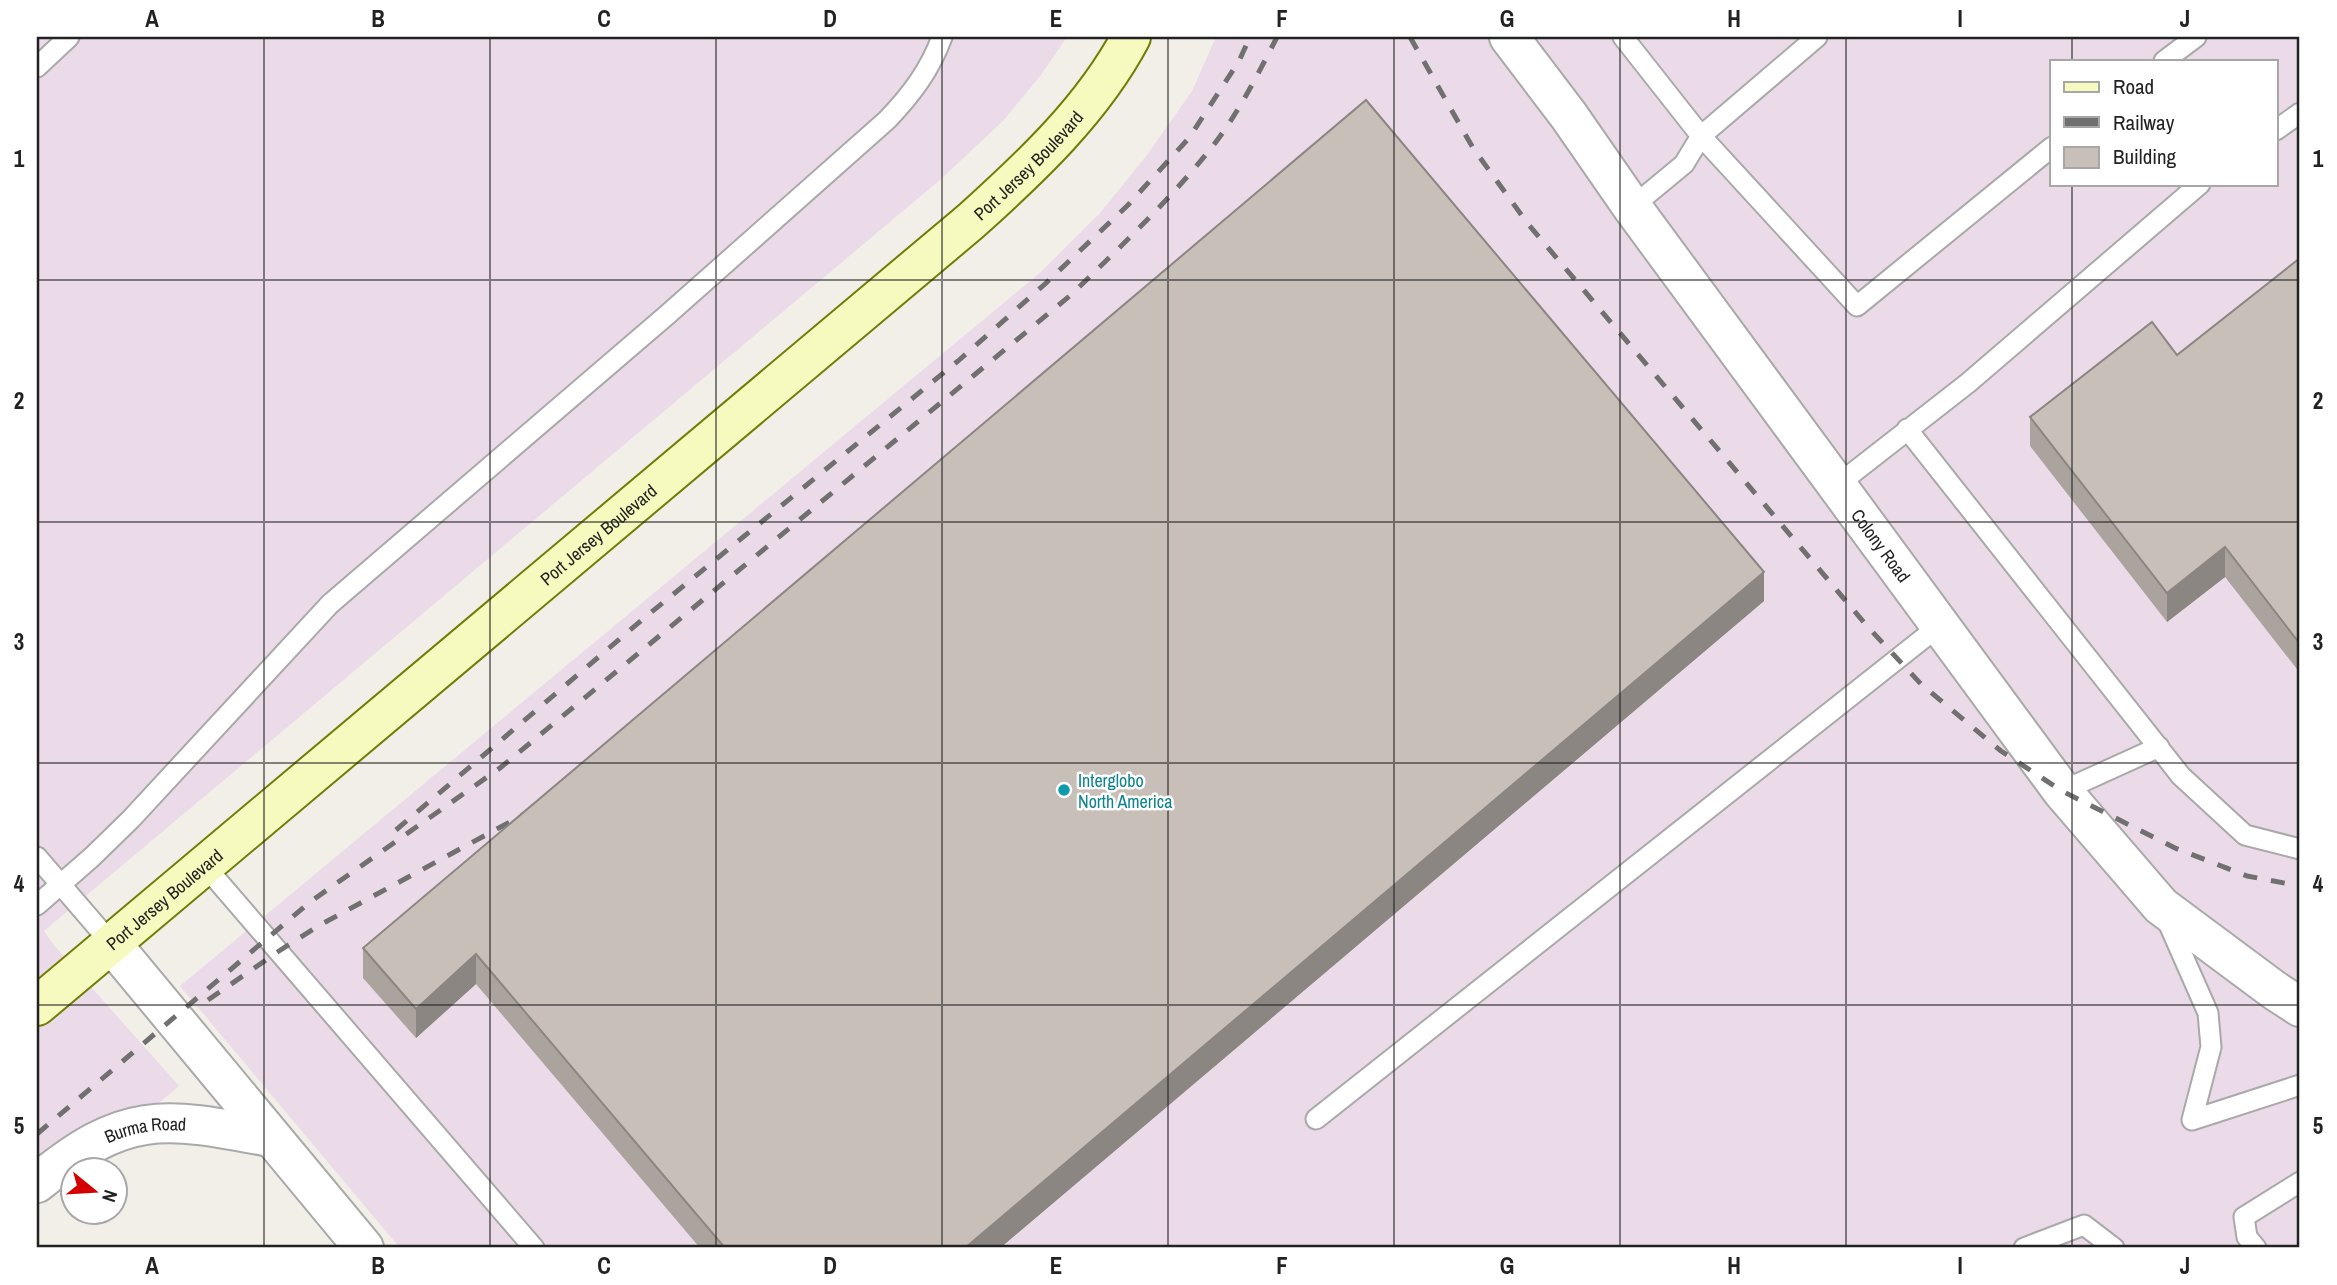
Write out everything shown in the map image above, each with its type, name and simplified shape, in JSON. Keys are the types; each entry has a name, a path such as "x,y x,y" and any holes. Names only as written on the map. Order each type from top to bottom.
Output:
{"street":[{"name":"Port Jersey Boulevard","path":"37,1006 971,221 1041,156 1070,123 1101,84 1131,37"},
{"name":"Colony Road","path":"1510,37 1836,486 2062,791 2161,906 2300,1007"},
{"path":"111,943 270,1138 364,1248"},
{"name":"Burma Road","path":"37,1183 80,1150 99,1139 133,1126 190,1123 270,1138"}],"lane":[{"path":"37,67 69,37"},
{"path":"37,905 131,819 330,604 667,315 887,120 909,97 928,71 942,37"},
{"path":"1623,37 1701,136 1857,306 2050,149"},
{"path":"1632,207 1684,164 1701,136 1817,37"},
{"path":"2165,60 2196,37"},
{"path":"2278,129 2300,113"},
{"path":"1836,486 1968,383 2198,186"},
{"path":"1908,429 2181,776 2245,835 2300,849"},
{"path":"1316,1119 1939,626"},
{"path":"2062,791 2159,747"},
{"path":"37,857 111,943"},
{"path":"204,865 534,1248"},
{"path":"2161,906 2208,1013 2211,1047 2192,1120 2300,1085"},
{"path":"2256,1248 2247,1237 2244,1217 2300,1182"},
{"path":"2025,1248 2084,1225 2114,1248"}],"shaded area":[{"path":"37,37 1067,37 1041,75 1003,121 940,180 44,931 179,1086 96,1156 60,1156 60,1187 37,1206"},
{"path":"1216,37 2300,37 2300,1248 400,1248 180,986 1041,272 1100,213 1147,155 1192,91"}],"building":[{"name":"Interglobo North America","path":"1366,100 1764,572 965,1248 725,1248 476,954 416,1009 363,948"},
{"path":"2300,258 2300,644 2225,547 2167,593 2030,417 2152,322 2177,355"}],"railway":[{"path":"396,830 643,619 958,361 1045,284 1128,205 1189,138 1239,61 1250,37"},
{"path":"37,1134 310,902 500,768 1072,294 1162,204 1212,147 1239,107 1277,37"},
{"path":"1410,37 1473,148 1528,224 1867,626 1921,684 2001,751 2062,791 2175,848 2247,876 2300,886"},
{"path":"208,1000 320,925 530,811"}],"place":[{"name":"Interglobo North America","path":"1064,790"}]}
